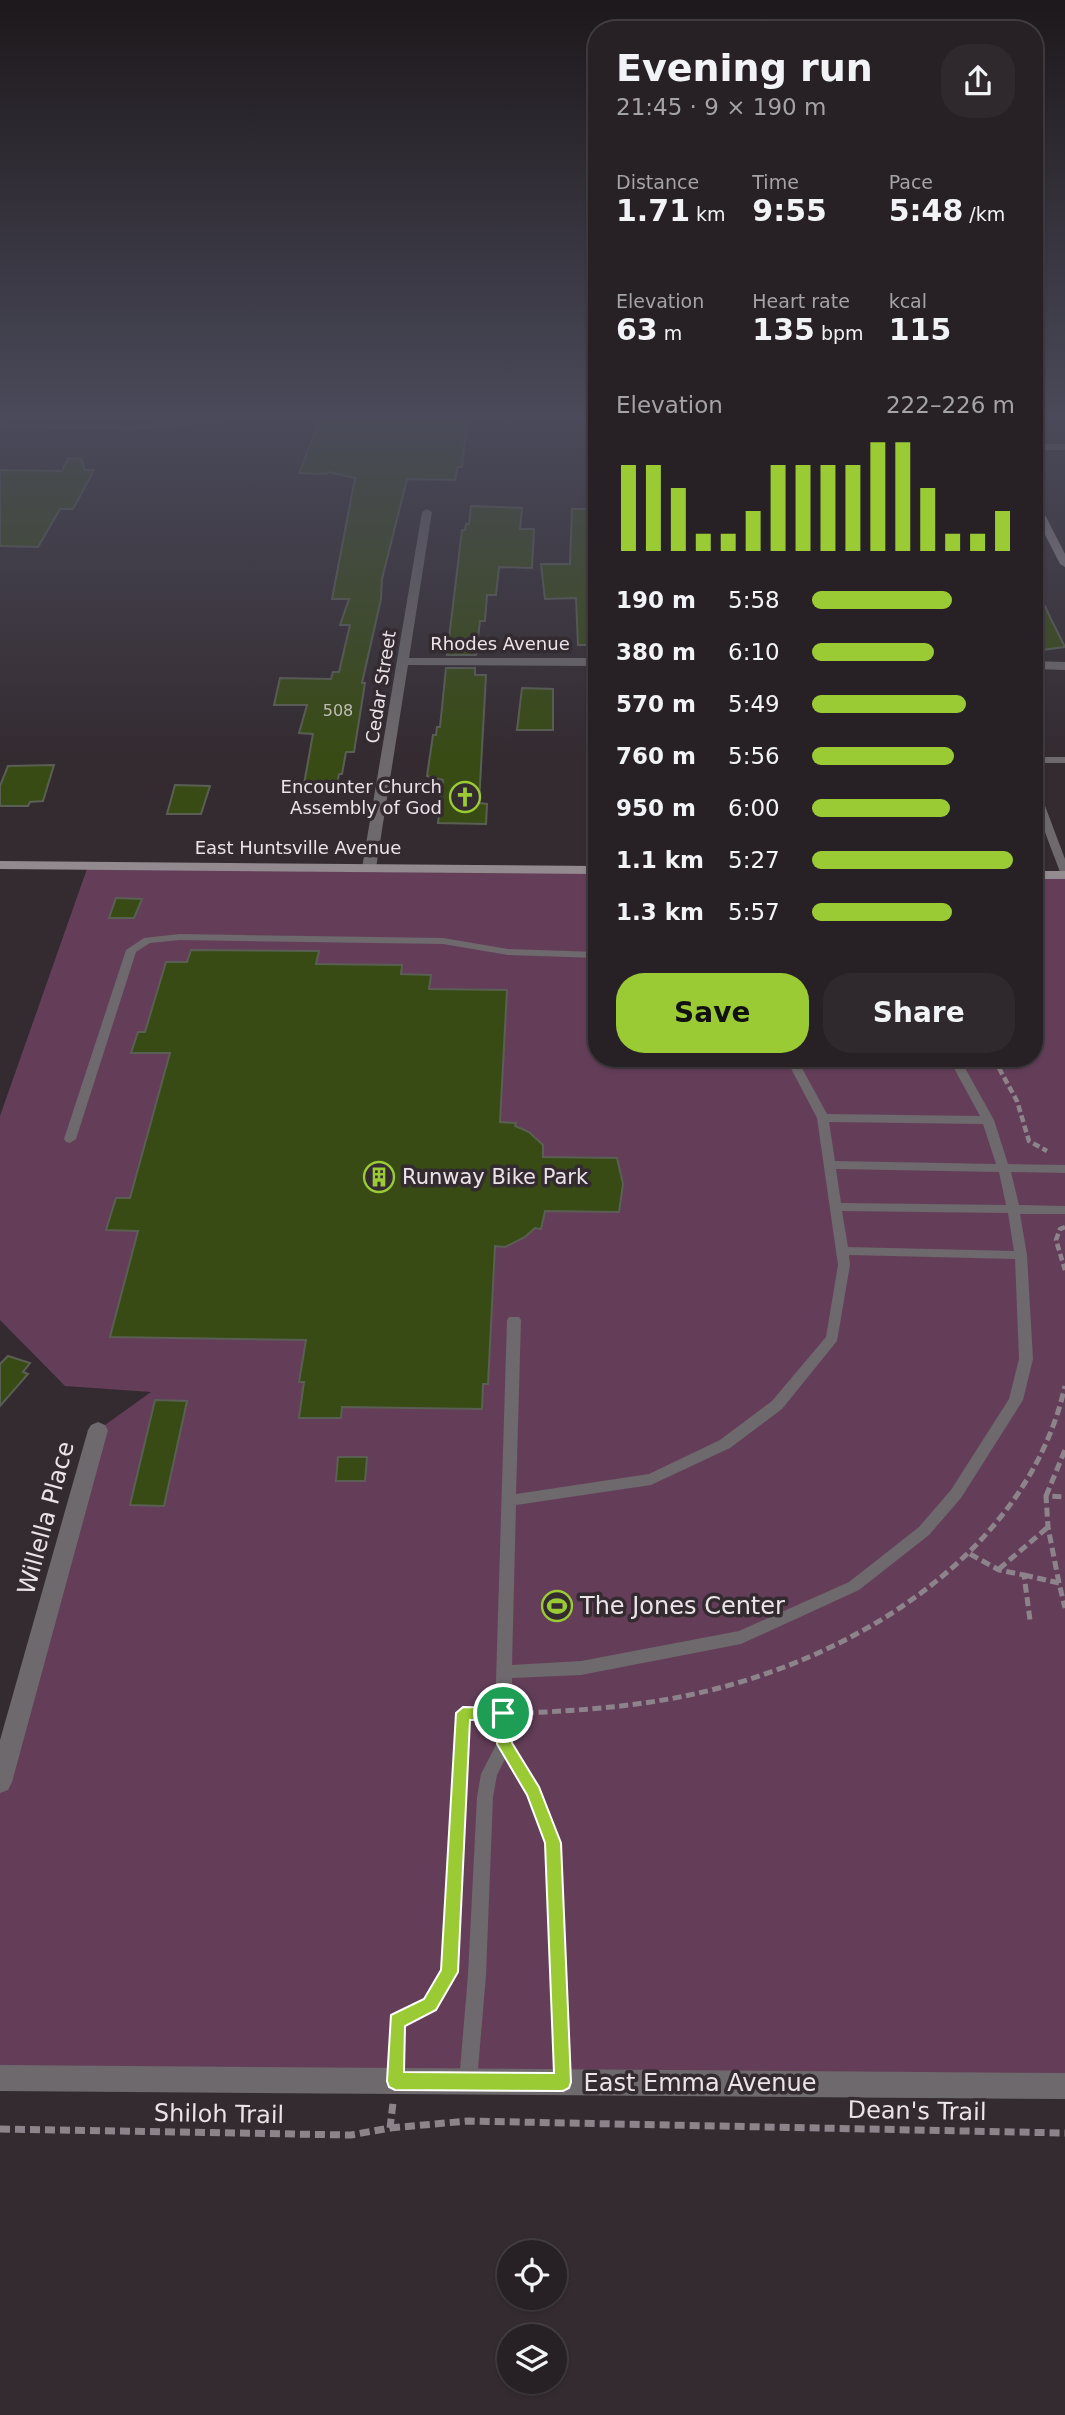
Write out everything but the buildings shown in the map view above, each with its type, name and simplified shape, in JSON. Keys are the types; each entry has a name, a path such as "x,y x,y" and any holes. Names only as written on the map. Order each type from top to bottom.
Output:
{"main road":[{"path":"1049,533 1065,564"},
{"name":"East Huntsville Avenue","path":"0,865 588,870"},
{"path":"1043,875 1065,874"}],"street":[{"name":"Cedar Street","path":"369,868 424,533"},
{"name":"Rhodes Avenue","path":"404,661 588,662"},
{"path":"1043,665 1065,666"},
{"name":"Willella Place","path":"0,1782 97,1430"},
{"name":"East Emma Avenue","path":"0,2078 1065,2086"}],"lane":[{"path":"1043,760 1065,760"},
{"path":"1043,814 1065,874"},
{"path":"70,1139 131,950 148,940 180,937 443,941 508,952 588,955"},
{"path":"508,1501 652,1479 725,1444 777,1405 832,1338 844,1265 823,1118 796,1067"},
{"path":"503,1672 581,1668 741,1637 854,1586 924,1531 956,1494 1016,1400 1026,1360 1021,1255 1004,1168 988,1119 959,1067"},
{"path":"823,1118 988,1119"},
{"path":"830,1165 1065,1169"},
{"path":"836,1208 1065,1210"},
{"path":"842,1251 1021,1255"},
{"path":"514,1320 503,1713 505,1744 534,1792 553,1843 563,2082"},
{"path":"468,2081 478,1975 485,1797 489,1774 505,1744"}],"path":[{"path":"998,1067 1017,1101 1029,1142 1038,1148 1057,1153"},
{"path":"1065,1227 1060,1229 1056,1240 1065,1270"},
{"path":"390,2128 397,2021 430,2004 449,1972 463,1713 549,1713 628,1707 721,1689 812,1657 901,1610 970,1553 1021,1492 1053,1430 1065,1386"},
{"path":"1065,1450 1046,1496 1048,1527 1065,1608"},
{"path":"1046,1496 1065,1497"},
{"path":"999,1570 1048,1527"},
{"path":"970,1553 999,1570 1059,1583"},
{"path":"1024,1575 1030,1620"},
{"name":"Dean's Trail","path":"390,2128 468,2121 1065,2133"},
{"name":"Shiloh Trail","path":"0,2129 351,2135 390,2128"}],"shaded area":[{"name":"The Jones Center","path":"88,866 588,870 588,1067 1043,1067 1043,875 1065,875 1065,2086 0,2078 0,1782 98,1430 151,1392 65,1386 0,1320 0,1116"}],"place":[{"name":"Encounter Church Assembly of God","path":"465,797"},
{"name":"Runway Bike Park","path":"379,1177"},
{"name":"The Jones Center","path":"557,1606"}],"route":[{"path":"463,1713 503,1713 505,1744 534,1792 553,1843 563,2082 395,2081 397,2021 430,2004 449,1972 463,1713"}]}
